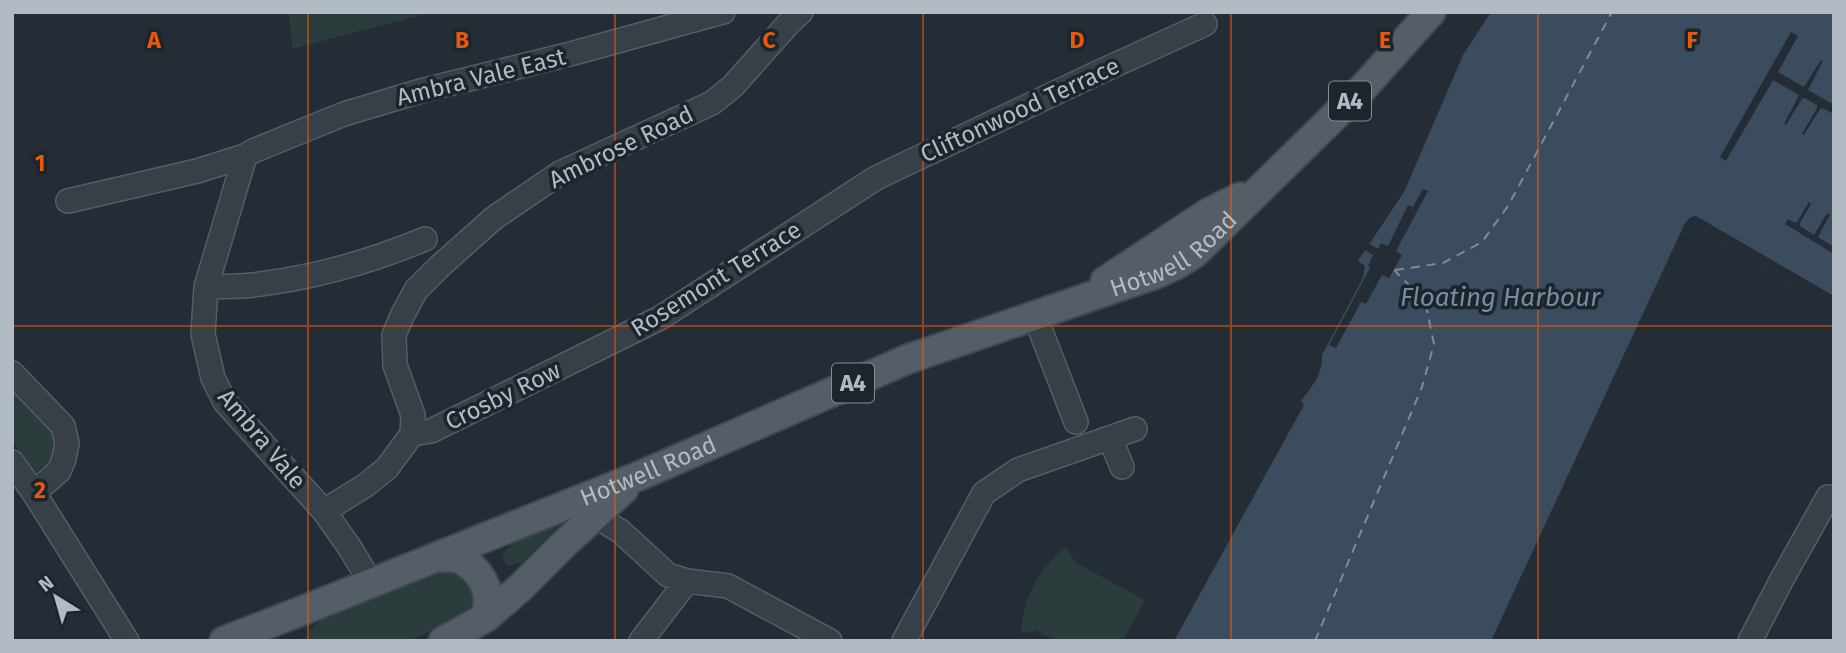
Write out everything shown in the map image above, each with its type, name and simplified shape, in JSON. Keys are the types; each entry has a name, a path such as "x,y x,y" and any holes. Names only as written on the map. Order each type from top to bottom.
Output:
{"main road":[{"name":"Hotwell Road","path":"224,641 639,476 908,359 1176,265 1195,253 1363,88 1431,12"},
{"name":"A4","path":"443,641 485,618 639,476"},
{"path":"437,557 455,558 469,564 479,574 486,587 488,601 485,618"},
{"path":"293,641 296,628 309,608"}],"street":[{"name":"Ambra Vale East","path":"68,201 197,171 245,156 253,150 344,114 424,90 723,12"},
{"name":"Ambrose Road","path":"412,434 413,415 395,365 394,335 416,290 494,218 560,173 712,103 733,86 801,12"},
{"name":"Cliftonwood Terrace","path":"837,202 876,178 1205,24"},
{"name":"Ambra Vale","path":"245,156 206,287 203,334 214,379 225,402 324,511 371,583"},
{"name":"Rosemont Terrace","path":"593,352 660,318 837,202"},
{"path":"206,287 258,285 333,271 425,239"},
{"path":"1035,316 1076,422"},
{"name":"Crosby Row","path":"412,434 431,432 593,352"},
{"path":"12,373 63,426 67,443 59,471 34,493"},
{"path":"904,641 984,493 1018,470 1135,429"},
{"path":"324,511 366,485 387,468 412,434"},
{"path":"1110,438 1122,467"},
{"path":"12,462 127,641"},
{"path":"1750,641 1781,581 1827,512"},
{"path":"595,516 620,531 668,575 687,581 729,586 830,641"},
{"path":"640,641 687,581"}],"shaded area":[{"path":"289,12 433,12 292,49"},
{"path":"12,387 44,421 55,441 51,460 33,474 12,440"},
{"path":"552,518 557,527 521,563 508,566 504,562 502,555 507,549"},
{"path":"1066,547 1076,563 1145,600 1123,641 1056,641 1037,631 1021,633 1025,609 1034,586 1056,555"},
{"path":"452,569 468,579 475,597 470,608 459,619 409,641 306,641 310,630 320,621 440,570"}],"water":[{"name":"Floating Harbour","path":"1491,12 1834,12 1834,309 1685,223 1491,641 1174,641 1304,405 1301,401 1319,374 1322,355 1363,278 1365,266 1358,261 1404,192 1463,55"}],"pier":[{"path":"1791,32 1798,36 1778,72 1804,87 1821,60 1823,61 1808,90 1831,103 1834,102 1834,114 1820,109 1804,135 1802,134 1817,108 1817,105 1804,98 1786,125 1784,124 1799,95 1773,80 1726,161 1720,157"},
{"path":"1423,189 1428,191 1396,251 1402,255 1389,278 1382,275 1366,304 1361,302 1336,348 1329,345 1370,268 1368,266 1373,255 1365,250 1369,244 1378,249 1381,243 1388,246 1408,205 1413,207"},
{"path":"1809,202 1811,204 1800,226 1814,235 1827,213 1830,215 1818,237 1834,247 1834,254 1785,224 1788,219 1797,222"},
{"path":"1696,216 1834,296 1834,309 1685,223"}],"ferry route":[{"path":"1395,270 1443,263 1482,242 1508,206 1612,12"},
{"path":"1315,641 1422,387 1434,344 1425,301 1394,270"}]}
